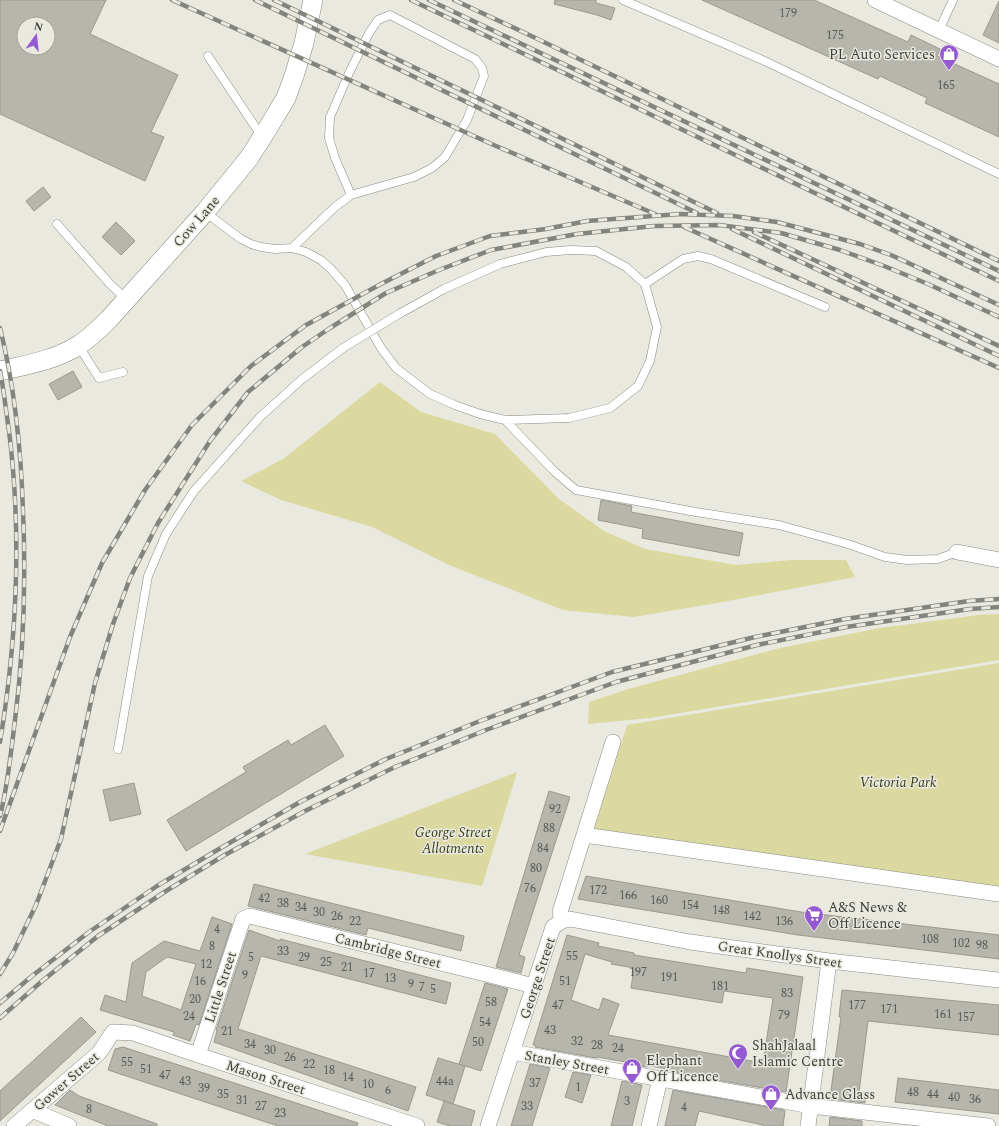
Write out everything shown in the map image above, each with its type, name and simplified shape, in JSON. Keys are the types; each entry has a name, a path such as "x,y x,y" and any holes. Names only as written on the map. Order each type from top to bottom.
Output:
{"street":[{"name":"Cow Lane","path":"0,371 56,356 78,346 98,330 205,212 249,158 286,98 304,43 313,0"},
{"path":"875,0 999,59"},
{"path":"957,552 999,560"},
{"name":"George Street","path":"488,1126 553,927 562,920 560,912 612,742"},
{"path":"584,835 999,894"},
{"name":"Cambridge Street","path":"243,919 250,916 534,986"},
{"name":"Little Street","path":"198,1055 243,919"},
{"name":"Great Knollys Street","path":"562,920 570,919 690,942 829,961 999,980"},
{"path":"808,1126 829,961"},
{"name":"Mason Street","path":"114,1032 133,1032 198,1055 417,1126"},
{"name":"Gower Street","path":"14,1126 99,1053 114,1032"},
{"name":"Stanley Street","path":"512,1052 810,1106 988,1126"},
{"path":"649,1126 660,1079"},
{"path":"32,1110 69,1126"}],"lane":[{"path":"623,0 767,62 999,174"},
{"path":"939,30 953,0"},
{"path":"292,248 335,207 351,195 414,177 432,168 445,157 467,120 484,76 482,68 475,59 390,15 378,20 369,33 350,71 330,117 329,138 335,158 351,195"},
{"path":"208,56 256,128 263,136"},
{"path":"118,750 148,576 166,534 194,491 260,417 301,380 343,348 399,314 444,289 500,264 546,252 571,250 596,251 626,267 645,284 657,327 650,361 638,386 610,408 569,418 505,420 480,414 430,394 396,368 381,348 345,285 321,260 306,252 292,248 275,249 250,244 205,212"},
{"path":"57,224 126,300"},
{"path":"645,284 683,260 698,256 711,259 825,307"},
{"path":"78,346 99,378 123,372"},
{"path":"505,420 555,472 576,490 779,525 848,544 885,557 907,560 938,560 957,552"}],"green space":[{"path":"380,382 421,412 495,434 559,499 604,531 645,549 736,565 791,560 846,560 855,577 634,617 563,610 449,565 372,527 281,500 241,481 283,459"},
{"path":"999,614 999,660 650,718 588,724 589,702 628,689 780,648 880,628 979,615"},
{"name":"Victoria Park","path":"999,663 999,898 591,839 627,725"},
{"name":"George Street Allotments","path":"517,772 482,886 305,854"}],"building":[{"path":"0,0 106,0 90,34 178,75 151,132 164,137 145,181 0,114"},
{"path":"555,0 596,0 596,3 615,8 611,20 554,4"},
{"path":"702,0 814,0 908,42 911,35 940,49 937,56 999,84 999,137 925,103 927,98 880,76 878,79"},
{"path":"999,1 999,43 983,35"},
{"path":"43,187 51,197 34,211 26,201"},
{"path":"116,222 135,241 121,255 102,237"},
{"path":"73,371 82,387 58,400 49,384"},
{"path":"601,500 632,506 631,512 743,533 739,556 642,538 643,529 598,520"},
{"path":"325,725 344,756 186,851 167,820 246,772 243,767 288,740 291,745"},
{"path":"134,783 141,814 110,821 103,790"},
{"path":"549,791 570,797 519,955 525,957 521,973 496,967"},
{"path":"586,876 801,912 999,935 999,959 798,935 578,899"},
{"path":"254,884 464,936 461,951 368,928 366,935 248,906"},
{"path":"212,917 232,924 199,1025 196,1024 190,1041 173,1035 174,1032 100,1010 105,995 126,1002 132,963 164,941 200,951","holes":["167,957 196,964 181,1010 142,996 146,972"]},
{"path":"249,930 280,941 280,939 451,983 446,1004 261,956 238,1029 416,1087 408,1111 214,1042 216,1030"},
{"path":"567,935 599,943 598,946 634,953 634,955 746,973 747,968 803,977 786,1092 677,1073 677,1071 651,1066 647,1067 626,1062 535,1047 536,1045 533,1045","holes":["585,954 612,962 611,964 634,968 631,988 722,1003 724,991 773,998 763,1063 608,1035 619,1004 603,998 599,1010 571,1000"]},
{"path":"485,983 508,989 481,1071 459,1064"},
{"path":"842,990 999,1005 999,1035 868,1021 859,1092 866,1093 865,1103 832,1099 830,1098 841,1017 839,1017"},
{"path":"81,1017 96,1032 0,1121 0,1091"},
{"path":"123,1047 358,1123 357,1126 278,1126 108,1070 115,1049"},
{"path":"438,1058 465,1066 453,1104 426,1095"},
{"path":"530,1064 550,1068 532,1126 511,1126"},
{"path":"573,1072 591,1075 582,1103 565,1097"},
{"path":"898,1078 999,1090 999,1114 895,1102"},
{"path":"622,1081 642,1085 632,1126 611,1126"},
{"path":"70,1090 79,1096 157,1124 157,1126 108,1126 55,1105"},
{"path":"673,1090 784,1110 783,1126 763,1126 699,1111 695,1126 665,1126"},
{"path":"444,1101 475,1111 471,1126 450,1126 437,1122"},
{"path":"830,1117 862,1121 862,1126 829,1126"}],"railway":[{"path":"172,0 496,146 655,214"},
{"path":"255,0 697,213"},
{"path":"274,0 717,213"},
{"path":"411,0 999,281"},
{"path":"429,0 999,271"},
{"path":"454,0 999,261"},
{"path":"0,831 70,637 102,563 145,490 192,425 251,366 306,325 381,284 436,256 490,236 546,229 587,221 680,214 733,216 777,222 860,244 891,255 999,305"},
{"path":"0,974 13,953 36,905 61,839 95,683 113,624 130,578 158,523 210,441 248,392 302,347 330,328 386,293 491,250 577,234 654,226 719,225 781,233 840,250 884,266 928,284 999,317"},
{"path":"684,227 999,368"},
{"path":"732,229 999,356"},
{"path":"754,232 999,346"},
{"path":"0,328 10,373 19,442 24,537 24,616 18,694 11,756 0,816"},
{"path":"0,371 13,470 16,548 14,626 6,703 0,742"},
{"path":"0,1003 89,932 157,886 300,802 386,759 480,721 612,672 755,637 845,619 969,601 999,599"},
{"path":"0,1018 41,982 98,936 166,891 223,856 305,811 395,767 486,730 616,682 757,645 846,627 970,609 999,607"}],"place":[{"name":"PL Auto Services","path":"949,71"},
{"name":"A&S News & Off Licence","path":"814,932"},
{"name":"ShahJalaal Islamic Centre","path":"738,1070"},
{"name":"Elephant Off Licence","path":"632,1085"},
{"name":"Advance Glass","path":"771,1111"}]}
